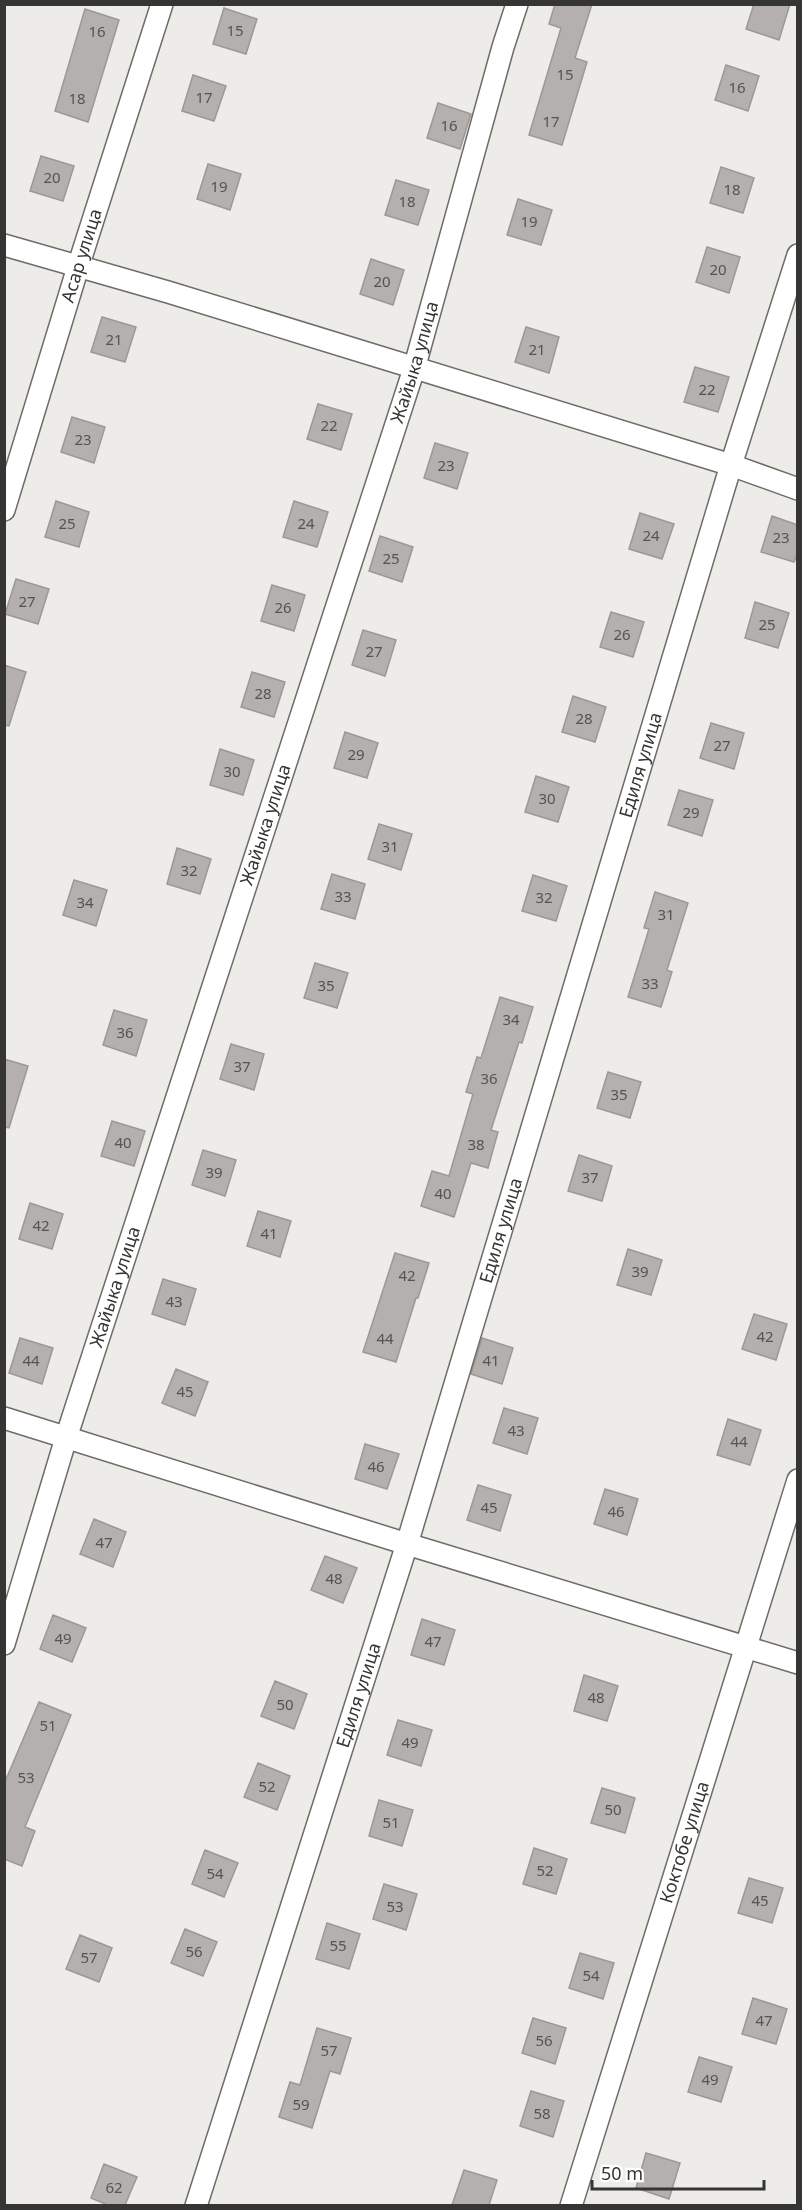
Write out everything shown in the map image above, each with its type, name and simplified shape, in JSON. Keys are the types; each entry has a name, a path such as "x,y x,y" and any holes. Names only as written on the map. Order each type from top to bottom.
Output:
{"street":[{"name":"Асар улица","path":"4,510 162,4"},
{"name":"Жайыка улица","path":"4,1644 66,1438 414,369 517,4"},
{"path":"4,245 168,292 731,465 798,489"},
{"name":"Едиля улица","path":"196,2205 407,1544 731,465 798,255"},
{"path":"4,1418 798,1663"},
{"name":"Коктобе улица","path":"571,2205 798,1480"}],"building":[{"path":"555,4 592,4 575,58 587,62 562,145 529,135 561,28 549,24"},
{"path":"754,4 790,4 779,40 746,29"},
{"path":"224,8 257,19 246,54 213,44"},
{"path":"85,9 119,20 88,122 55,111"},
{"path":"726,65 759,76 748,111 715,100"},
{"path":"193,75 226,86 214,121 182,111"},
{"path":"438,103 471,114 460,149 427,138"},
{"path":"41,156 74,166 63,201 30,191"},
{"path":"208,164 241,174 230,210 197,199"},
{"path":"721,167 754,178 743,213 710,203"},
{"path":"396,180 429,190 418,225 385,215"},
{"path":"518,199 552,210 541,245 507,235"},
{"path":"707,247 740,257 729,293 696,282"},
{"path":"371,259 404,270 393,305 360,294"},
{"path":"102,317 136,327 125,362 91,352"},
{"path":"526,327 559,337 549,373 515,362"},
{"path":"695,367 729,377 718,412 684,402"},
{"path":"318,404 352,414 341,450 307,439"},
{"path":"72,417 105,427 94,463 61,452"},
{"path":"435,443 468,453 457,489 424,478"},
{"path":"56,501 89,512 79,547 45,537"},
{"path":"294,501 328,512 317,547 283,537"},
{"path":"640,513 674,524 662,559 629,549"},
{"path":"772,516 798,525 798,552 794,562 761,552"},
{"path":"380,536 413,547 402,582 369,571"},
{"path":"16,579 49,589 38,624 5,614"},
{"path":"272,585 305,595 294,631 261,621"},
{"path":"755,602 789,613 778,648 745,638"},
{"path":"611,612 644,622 633,657 600,647"},
{"path":"363,630 396,640 385,676 352,665"},
{"path":"4,665 26,672 9,726 4,725"},
{"path":"252,672 285,682 274,717 241,707"},
{"path":"573,696 606,707 595,742 562,732"},
{"path":"711,723 744,733 734,769 700,758"},
{"path":"345,732 378,743 367,778 334,768"},
{"path":"220,749 254,760 243,795 210,785"},
{"path":"536,776 569,787 558,822 525,812"},
{"path":"679,790 713,800 702,836 668,825"},
{"path":"379,824 412,834 401,870 368,859"},
{"path":"177,848 211,859 200,894 167,884"},
{"path":"332,874 365,884 355,919 321,909"},
{"path":"533,875 567,886 556,921 522,911"},
{"path":"74,880 107,890 96,926 63,915"},
{"path":"655,892 688,903 667,970 672,972 661,1007 628,997 649,929 644,928"},
{"path":"315,963 348,973 337,1008 304,998"},
{"path":"500,997 533,1007 522,1043 519,1042 491,1130 498,1132 488,1168 471,1163 454,1217 421,1206 432,1171 449,1176 473,1094 466,1092 477,1057 481,1058"},
{"path":"114,1010 147,1020 136,1056 103,1045"},
{"path":"231,1044 264,1054 254,1090 220,1079"},
{"path":"4,1059 28,1066 9,1128 4,1127"},
{"path":"608,1072 641,1082 630,1118 597,1108"},
{"path":"112,1121 145,1131 134,1166 101,1156"},
{"path":"203,1150 236,1160 225,1196 192,1185"},
{"path":"579,1155 612,1166 602,1201 568,1191"},
{"path":"30,1203 63,1214 52,1249 19,1239"},
{"path":"258,1211 291,1221 280,1257 247,1246"},
{"path":"628,1249 662,1260 651,1295 617,1285"},
{"path":"395,1253 429,1263 396,1362 363,1352"},
{"path":"163,1279 196,1289 185,1325 152,1314"},
{"path":"754,1314 787,1324 776,1360 742,1349"},
{"path":"20,1338 53,1348 42,1384 9,1373"},
{"path":"482,1338 513,1348 502,1384 471,1374"},
{"path":"176,1369 208,1382 195,1416 162,1403"},
{"path":"504,1408 538,1418 527,1454 493,1443"},
{"path":"728,1419 761,1430 750,1465 717,1455"},
{"path":"365,1444 399,1454 387,1489 355,1479"},
{"path":"478,1485 511,1495 500,1531 467,1520"},
{"path":"605,1489 638,1499 627,1535 594,1524"},
{"path":"94,1519 126,1532 113,1567 80,1554"},
{"path":"325,1556 357,1568 343,1603 311,1590"},
{"path":"53,1615 86,1628 72,1662 40,1649"},
{"path":"422,1619 455,1630 444,1665 411,1655"},
{"path":"584,1675 618,1686 607,1721 574,1711"},
{"path":"275,1681 307,1694 294,1729 261,1716"},
{"path":"39,1702 71,1715 25,1827 35,1831 22,1866 4,1859 4,1784"},
{"path":"398,1720 432,1730 421,1766 387,1755"},
{"path":"258,1763 290,1776 277,1810 244,1797"},
{"path":"602,1788 635,1798 625,1833 591,1823"},
{"path":"379,1800 413,1810 402,1846 369,1836"},
{"path":"534,1848 567,1859 556,1894 523,1884"},
{"path":"205,1850 238,1863 224,1897 192,1884"},
{"path":"749,1878 783,1888 772,1923 738,1913"},
{"path":"384,1884 417,1894 406,1930 373,1919"},
{"path":"327,1923 360,1934 349,1969 316,1959"},
{"path":"185,1929 217,1942 203,1976 171,1963"},
{"path":"80,1935 112,1948 99,1982 66,1969"},
{"path":"580,1953 614,1963 603,1999 569,1988"},
{"path":"753,1998 787,2009 776,2044 742,2034"},
{"path":"533,2018 566,2028 555,2064 522,2053"},
{"path":"317,2028 351,2038 340,2074 330,2071 312,2128 279,2117 290,2082 300,2085"},
{"path":"699,2057 732,2067 721,2102 688,2092"},
{"path":"531,2091 564,2101 553,2137 520,2126"},
{"path":"646,2153 680,2163 669,2199 636,2188"},
{"path":"104,2164 137,2177 125,2205 108,2205 91,2198"},
{"path":"464,2170 497,2180 489,2205 452,2205"}]}
